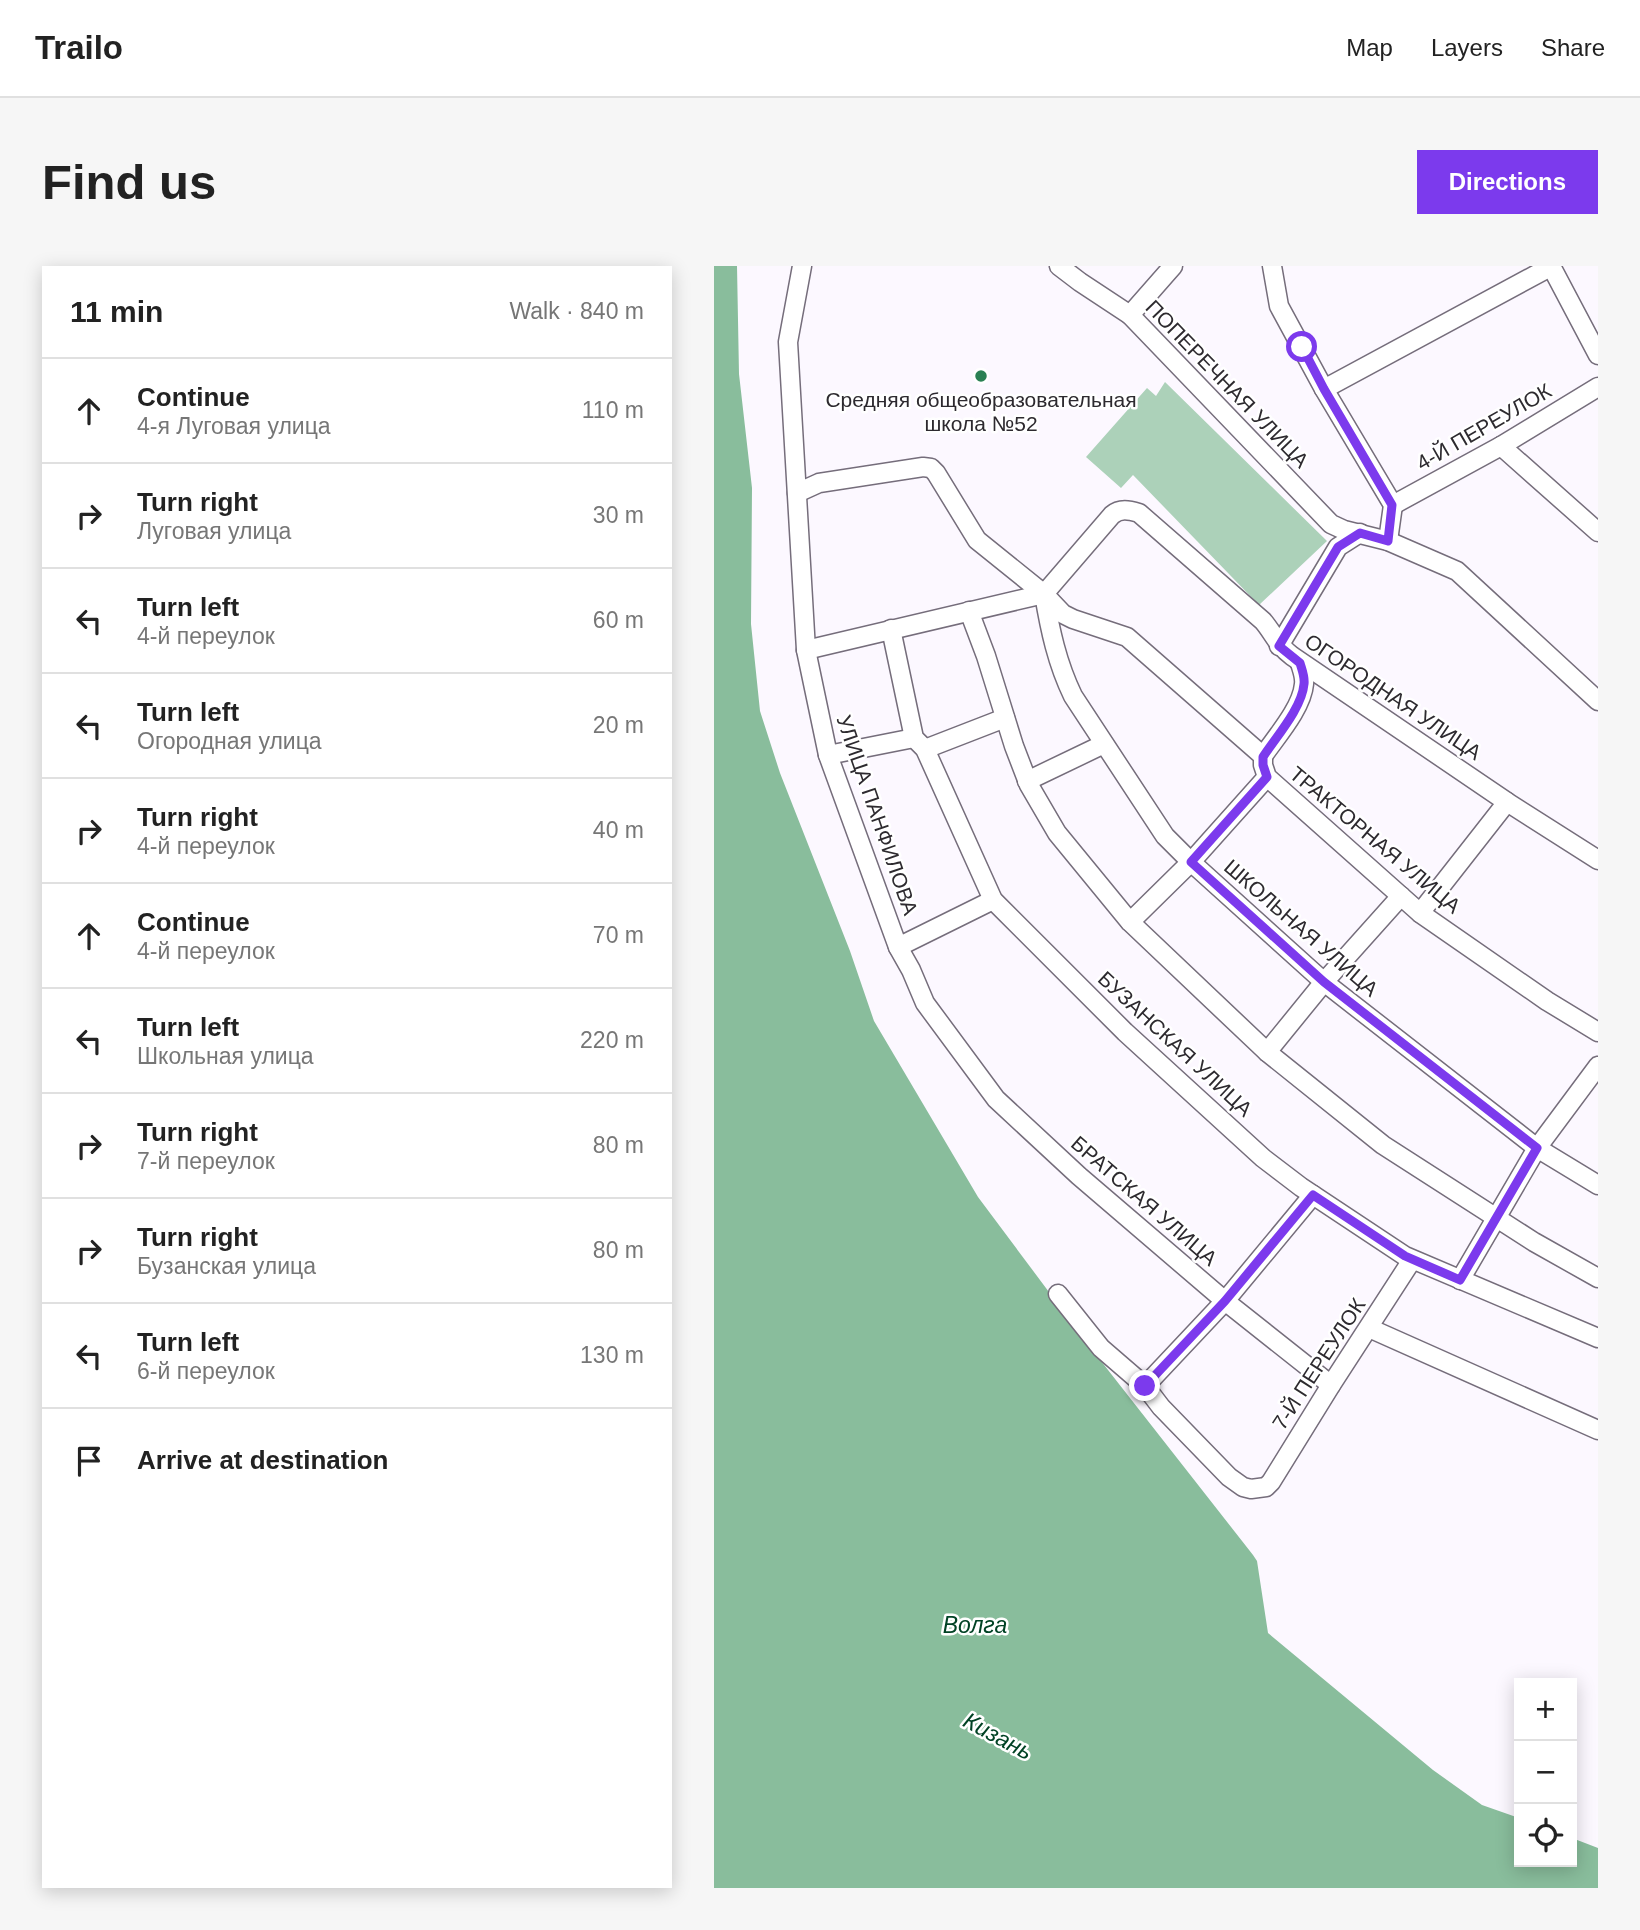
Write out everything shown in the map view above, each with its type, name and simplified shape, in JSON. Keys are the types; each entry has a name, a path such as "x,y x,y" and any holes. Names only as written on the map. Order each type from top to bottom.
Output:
{"street":[{"name":"УЛИЦА ПАНФИЛОВА","path":"802,266 788,342 806,650 828,755 898,947 912,970 925,1003 996,1099"},
{"name":"ПОПЕРЕЧНАЯ УЛИЦА","path":"1059,266 1130,315 1331,524 1343,530 1388,541 1457,571 1598,701"},
{"path":"1130,315 1174,266"},
{"path":"1272,266 1279,306 1392,505 1388,541"},
{"path":"1324,389 1551,266 1598,355"},
{"name":"4-Й ПЕРЕУЛОК","path":"1392,505 1501,446 1598,387"},
{"path":"1501,446 1598,532"},
{"path":"797,493 819,483 931,468 977,540 1073,619 1127,637 1263,757 1294,711 1304,689 1300,663"},
{"name":"ОГОРОДНАЯ УЛИЦА","path":"1044,594 1112,514 1123,510 1139,513 1262,621 1270,629 1279,646 1300,663 1598,860"},
{"path":"1279,646 1338,547 1360,533"},
{"path":"806,650 1044,594"},
{"name":"ШКОЛЬНАЯ УЛИЦА","path":"1044,594 1054,647 1073,696 1165,836 1324,982 1537,1148 1598,1185"},
{"path":"969,611 1027,781 1057,833 1130,922 1267,1052 1383,1145 1496,1219 1598,1278"},
{"name":"БУЗАНСКАЯ УЛИЦА","path":"891,629 919,743 993,900 1135,1041 1263,1158 1313,1195 1412,1260 1598,1338"},
{"path":"828,755 919,743 1005,718"},
{"path":"1027,781 1104,744"},
{"name":"ТРАКТОРНАЯ УЛИЦА","path":"1263,757 1267,777 1420,913 1547,1001 1598,1032"},
{"path":"1130,922 1191,862 1267,777"},
{"path":"1420,913 1507,802"},
{"path":"1267,1052 1324,982 1401,896"},
{"path":"898,947 993,900"},
{"path":"1460,1280 1537,1148 1598,1066"},
{"name":"БРАТСКАЯ УЛИЦА","path":"996,1099 1079,1176 1225,1301 1331,1385"},
{"path":"1058,1294 1101,1348 1145,1386 1225,1301 1313,1195"},
{"name":"7-Й ПЕРЕУЛОК","path":"1145,1386 1161,1407 1228,1477 1243,1486 1260,1488 1271,1482 1412,1260"},
{"path":"1369,1328 1598,1430"}],"shaded area":[{"path":"1165,382 1327,541 1259,605 1133,475 1121,488 1086,457 1147,388 1156,396"}],"water":[{"name":"Волга","path":"714,266 737,266 739,374 752,488 751,624 760,711 780,773 850,951 874,1021 978,1197 1090,1347 1257,1561 1268,1633 1433,1770 1482,1805 1514,1816 1514,1867 1577,1867 1577,1840 1598,1848 1598,1888 714,1888"}],"place":[{"name":"Средняя общеобразовательная школа №52","path":"981,376"}],"route":[{"path":"1145,1386 1225,1301 1313,1195 1405,1256 1460,1280 1537,1148 1324,982 1191,862 1267,777 1263,757 1294,711 1305,683 1300,663 1279,646 1338,547 1360,533 1388,541 1392,505 1302,347"}],"water label":[{"name":"Кизань","path":"998,1736"}]}
